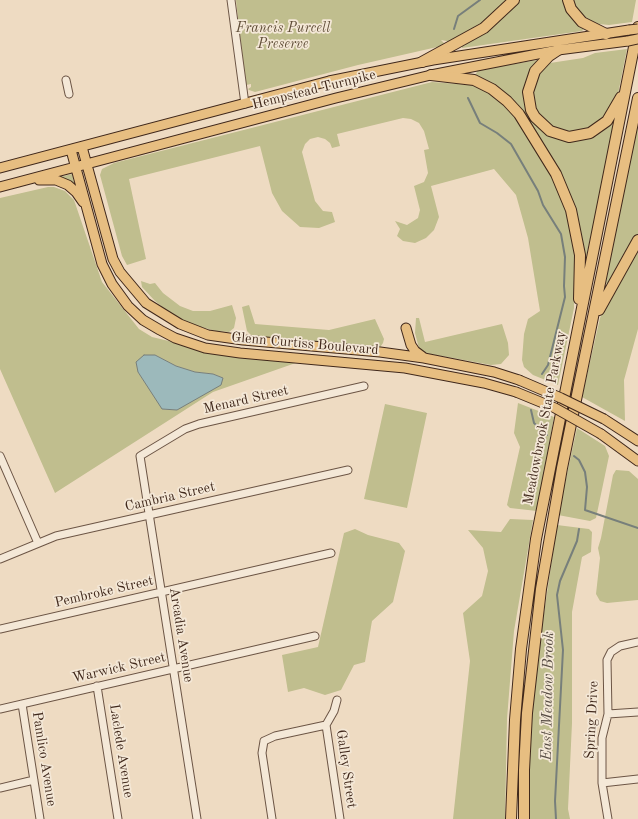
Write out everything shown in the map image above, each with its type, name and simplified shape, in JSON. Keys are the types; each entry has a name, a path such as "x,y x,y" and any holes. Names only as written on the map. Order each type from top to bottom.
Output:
{"highway":[{"path":"422,62 484,28 514,0"},
{"path":"568,0 571,9 582,22 606,34"},
{"name":"Meadowbrook State Parkway","path":"511,819 515,720 527,599 536,539 626,88 635,29"},
{"path":"558,50 549,56 536,71 528,92 531,110 535,117 550,131 569,137 578,136 596,130 611,115 626,88"},
{"path":"431,75 474,80 492,89 507,101 519,114 541,147 565,193 577,232 580,255 580,317"},
{"name":"Meadowbrook State Parkway","path":"524,819 527,713 541,589 550,532 638,98"},
{"path":"594,319 638,240"}],"main road":[{"name":"Hempstead Turnpike","path":"0,168 329,81 422,62 635,29"},
{"name":"Hempstead Turnpike","path":"0,187 431,75 558,50 638,39"},
{"name":"Glenn Curtiss Boulevard","path":"82,147 113,259 120,272 129,284 152,307 180,324 208,334 269,342 380,352 424,358 481,369 519,380 573,403 604,419 638,441"},
{"name":"Glenn Curtiss Boulevard","path":"71,150 102,264 109,278 128,306 143,320 175,338 204,348 240,353 396,367 457,378 516,392 555,408 601,434 638,461"},
{"path":"10,184 41,180 56,180 68,185 76,192 87,208"},
{"path":"109,278 120,272"},
{"path":"406,328 411,345 415,351 424,358"},
{"path":"457,378 481,369"}],"street":[{"path":"231,0 245,104"},
{"path":"66,80 69,94"},
{"name":"Menard Street","path":"140,456 185,429 199,424 364,386"},
{"path":"0,456 38,543"},
{"name":"Arcadia Avenue","path":"140,456 197,819"},
{"name":"Cambria Street","path":"0,560 56,536 348,470"},
{"name":"Pembroke Street","path":"1,626 161,592 331,553"},
{"name":"Warwick Street","path":"0,709 315,636"},
{"name":"Spring Drive","path":"608,819 602,783 602,738 608,714 607,660 611,652 620,646 638,642"},
{"name":"Laclede Avenue","path":"98,686 118,819"},
{"name":"Galley Street","path":"337,700 334,712 326,725 340,819"},
{"name":"Pamlico Avenue","path":"22,704 40,819"},
{"path":"608,714 638,712"},
{"path":"272,819 261,739 326,725"},
{"path":"602,783 638,779"},
{"path":"0,788 34,780"}],"green space":[{"name":"Francis Purcell Preserve","path":"236,0 509,0 484,24 452,42 441,40 446,45 358,65 255,92 248,89 251,87 251,84 246,85 245,81"},
{"path":"518,0 565,0 586,27 582,31 462,48 462,46 466,45 466,41"},
{"path":"571,0 636,0 632,22 609,25 599,24 592,21 590,23 580,16"},
{"path":"627,49 617,99 613,109 592,129 577,134 561,132 548,126 536,114 531,98 534,79 544,66 550,63 583,58 595,53"},
{"path":"538,60 526,102 524,103 533,118 543,129 589,137 604,130 613,122 610,147 585,262 583,263 581,240 529,121 474,77 478,70"},
{"path":"432,82 471,85 472,83 486,88 514,111 549,165 568,210 566,211 574,249 574,308 558,385 533,375 524,367 522,360 524,334 528,319 540,311 528,238 516,195 494,169 431,186 439,217 434,230 426,238 415,243 403,241 397,236 400,229 395,221 407,225 418,218 420,210 414,186 424,182 428,173 424,150 429,149 424,131 419,123 411,119 403,118 337,134 340,146 332,148 330,143 325,139 318,137 310,139 305,144 302,152 315,201 323,211 332,212 335,222 319,228 300,227 282,211 272,193 260,146 129,179 146,259 127,265 122,256 100,175 102,169 114,163"},
{"path":"638,121 638,234 608,285 606,283 608,271"},
{"path":"72,174 76,189 56,178"},
{"path":"48,187 54,187 65,191 74,200 102,282 139,329 152,337 198,348 307,359 213,392 55,493 0,369 0,198","holes":["155,355 176,366 195,372 213,374 223,378 177,410 163,409 138,372"]},
{"path":"638,245 638,329 624,380 625,421 582,397 600,318 609,297"},
{"path":"141,281 150,284 155,283 163,293 180,306 193,311 210,311 232,305 236,318 234,328 229,332 216,331 193,325 176,318 155,301 142,287"},
{"path":"249,305 255,324 329,330 375,319 384,339 383,343 378,350 253,337 247,331 242,307"},
{"path":"416,318 419,318 425,342 502,324 508,343 509,355 501,364 491,365 420,352 415,333"},
{"path":"518,403 554,417 537,511 510,508 507,505 520,447 514,433"},
{"path":"385,404 427,413 407,508 364,499"},
{"path":"577,428 605,446 609,456 596,518 590,521 558,515"},
{"path":"616,470 629,471 638,479 638,600 607,603 600,601 596,594 600,558 598,548 613,475"},
{"path":"510,519 533,520 514,631 507,719 505,819 453,819 470,661 463,613 482,596 488,571 483,548 468,530 501,532"},
{"path":"557,525 589,529 592,532 591,552 582,557 572,612 572,723 568,809 570,819 527,819 532,714 539,647"},
{"path":"355,529 368,535 399,543 405,551 393,602 372,621 365,662 354,665 341,690 325,695 304,688 288,692 282,655 318,647 344,533"}],"water":[{"path":"144,355 155,355 176,366 195,372 213,374 223,378 221,385 177,410 162,409 138,372 136,362"}],"waterway":[{"name":"East Meadow Brook","path":"454,29 458,16 480,0"},
{"name":"East Meadow Brook","path":"468,98 480,123 497,133 511,144 538,191 543,205 561,234 565,257 565,297 548,365 542,374"},
{"path":"531,410 534,423 547,435"},
{"path":"574,456 579,460 585,472 587,487 585,510 638,528"},
{"name":"East Meadow Brook","path":"556,819 555,801 563,650 557,595 560,581 577,541 579,529"}]}
